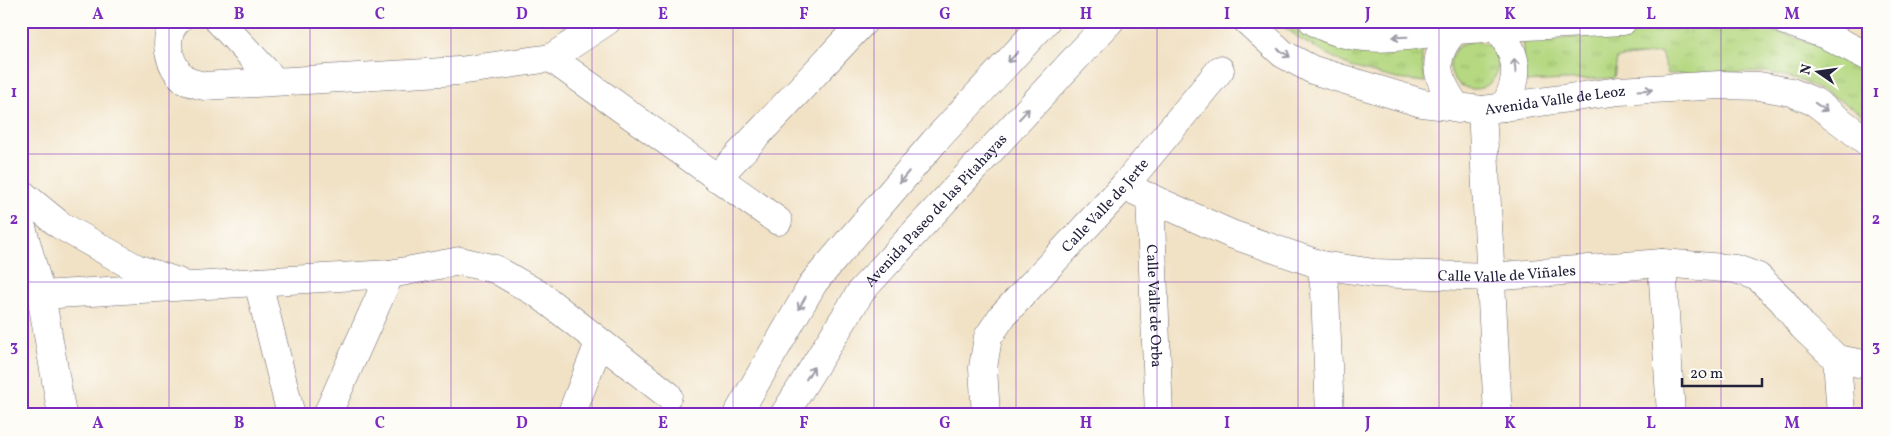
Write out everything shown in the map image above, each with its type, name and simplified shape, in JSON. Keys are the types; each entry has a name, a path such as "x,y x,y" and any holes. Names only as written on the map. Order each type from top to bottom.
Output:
{"street":[{"path":"177,21 174,24 167,45 175,69 187,81 204,86 274,80 459,71 551,58 607,21"},
{"path":"219,21 274,80"},
{"path":"717,178 864,21"},
{"path":"737,415 814,282 934,142 1046,21"},
{"name":"Avenida Paseo de las Pitahayas","path":"784,415 862,290 1110,21"},
{"path":"1313,21 1348,34 1378,38 1416,36 1464,27 1497,28 1623,21"},
{"path":"1785,21 1826,35 1869,56"},
{"name":"Avenida Valle de Leoz","path":"1255,24 1283,54 1313,70 1422,103 1481,109 1619,91 1720,85 1759,86 1791,92 1815,102 1869,143"},
{"path":"1464,27 1444,42 1438,59 1438,75 1445,90 1481,109"},
{"path":"1481,109 1512,92 1515,66 1508,41 1497,28"},
{"path":"551,58 778,221"},
{"name":"Calle Valle de Jerte","path":"986,415 983,368 988,337 1003,315 1124,186 1220,70"},
{"path":"1481,109 1498,415"},
{"name":"Calle Valle de Viñales","path":"1124,186 1231,234 1321,265 1374,273 1490,277 1662,263 1736,269 1758,276 1782,300 1803,326 1838,359"},
{"path":"21,192 60,225 136,268 191,286"},
{"name":"Calle Valle de Orba","path":"1150,197 1159,415"},
{"path":"21,224 41,295 62,415"},
{"path":"41,295 390,274 460,261 495,269 540,295 599,343 668,395"},
{"path":"1662,263 1671,415"},
{"path":"1321,265 1325,292 1330,415"},
{"path":"327,415 390,274"},
{"path":"258,282 291,415"},
{"path":"571,415 599,343"},
{"path":"1841,415 1838,359 1869,365"}],"green space":[{"path":"1276,21 1302,21 1423,42 1422,60 1425,82 1397,79 1351,67 1303,41"},
{"path":"1756,27 1814,44 1841,55 1869,71 1869,123 1859,112 1838,99 1797,79 1768,72 1668,74 1661,53 1617,58 1614,78 1521,82 1522,39 1536,41 1655,30"},
{"path":"1469,41 1479,41 1491,48 1498,60 1498,70 1491,82 1479,89 1469,89 1461,85 1454,78 1450,70 1450,60 1454,52 1461,45"}]}
